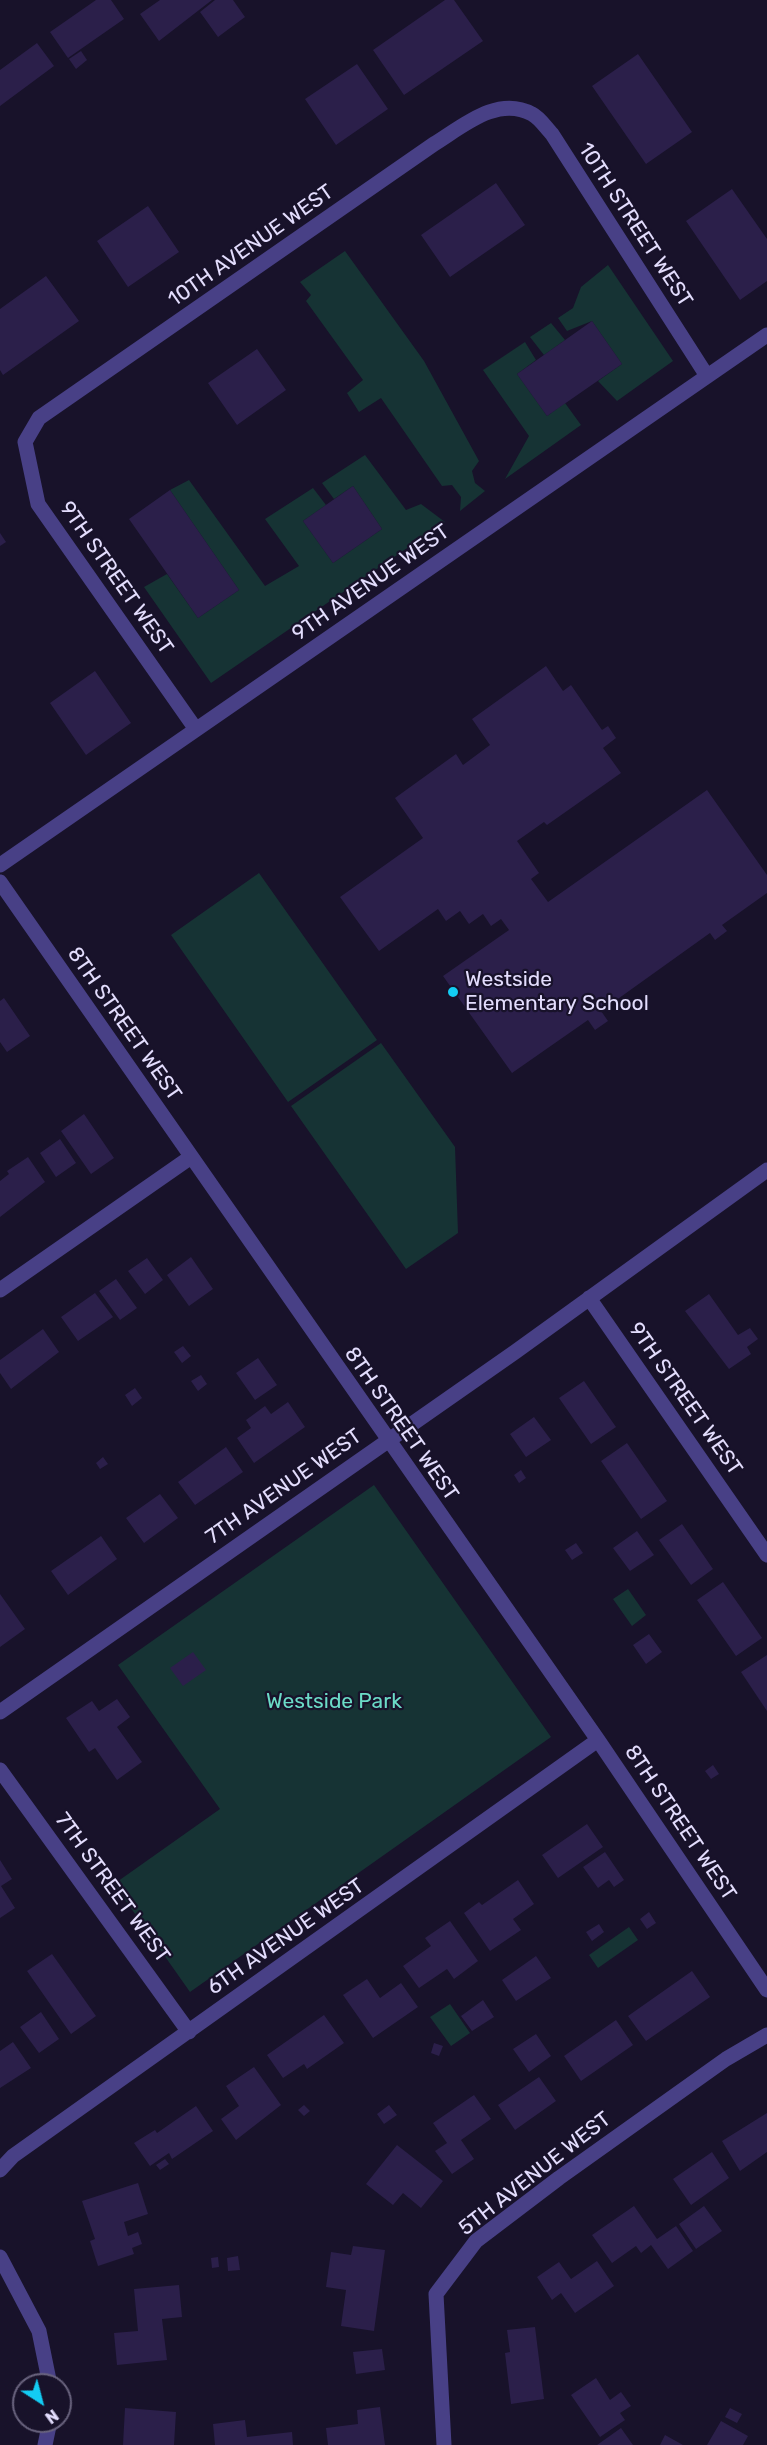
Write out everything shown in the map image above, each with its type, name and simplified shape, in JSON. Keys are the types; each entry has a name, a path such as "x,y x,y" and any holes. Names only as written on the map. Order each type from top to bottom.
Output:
{"street":[{"name":"10TH STREET WEST","path":"516,109 533,115 552,134 708,376"},
{"name":"10TH AVENUE WEST","path":"25,442 39,418 434,144 490,110 516,109"},
{"name":"9TH AVENUE WEST","path":"0,865 195,728 767,335"},
{"name":"9TH STREET WEST","path":"25,442 38,504 195,728"},
{"name":"8TH STREET WEST","path":"0,882 387,1441 598,1740 767,1990"},
{"path":"0,1290 191,1156"},
{"name":"7TH AVENUE WEST","path":"0,1712 387,1441 767,1170"},
{"name":"9TH STREET WEST","path":"589,1298 767,1555"},
{"name":"6TH AVENUE WEST","path":"0,2170 13,2157 598,1740"},
{"name":"7TH STREET WEST","path":"0,1770 189,2032"},
{"name":"5TH AVENUE WEST","path":"444,2445 436,2294 476,2241 559,2178 726,2059 767,2035"},
{"path":"0,2257 39,2331 48,2373"}],"green space":[{"path":"345,251 424,361 479,461 472,471 475,483 485,491 460,511 461,497 452,485 442,486 381,398 359,412 347,393 363,380 306,301 311,295 300,282"},
{"path":"608,265 673,361 617,401 598,381 622,364 592,321 567,331 558,318 573,308 581,287"},
{"path":"551,323 565,340 544,355 530,337"},
{"path":"525,342 536,360 517,374 547,416 565,403 581,425 505,479 529,436 483,370"},
{"path":"365,455 406,510 421,504 445,522 211,683 144,587 167,574 198,618 239,590 170,490 189,480 265,586 299,566 265,519 313,488 326,505 303,521 333,563 382,529 353,486 334,499 322,483"},
{"path":"259,873 377,1040 288,1102 171,935"},
{"path":"381,1043 455,1147 458,1233 406,1269 291,1106"},
{"name":"Westside Park","path":"374,1485 551,1737 190,1992 114,1884 220,1809 118,1665"},
{"path":"628,1589 646,1615 632,1626 613,1599"},
{"path":"629,1927 638,1940 598,1968 589,1955"},
{"path":"450,2004 470,2033 451,2046 430,2017"}],"building":[{"path":"96,0 111,0 124,19 68,58 50,32"},
{"path":"160,0 212,0 159,41 140,14"},
{"path":"215,0 233,0 245,17 218,37 200,12"},
{"path":"445,0 454,0 483,41 404,95 373,50"},
{"path":"37,43 54,66 0,106 0,70"},
{"path":"81,51 87,60 76,69 69,59"},
{"path":"638,54 692,132 646,164 592,86"},
{"path":"357,64 388,109 336,145 305,99"},
{"path":"496,183 525,225 450,277 421,235"},
{"path":"732,189 767,239 767,281 740,300 686,221"},
{"path":"148,206 179,252 128,287 97,241"},
{"path":"46,276 79,321 3,375 0,370 0,309"},
{"path":"592,321 622,364 547,416 517,374"},
{"path":"257,349 286,390 237,425 208,383"},
{"path":"353,486 382,529 333,563 303,521"},
{"path":"170,490 239,590 198,618 129,519"},
{"path":"0,533 6,542 0,546"},
{"path":"546,666 563,691 571,685 602,730 608,726 616,738 603,748 621,773 547,825 544,822 517,841 539,873 531,879 548,902 707,790 767,875 767,893 722,925 727,931 715,940 710,933 601,1011 608,1021 595,1030 588,1020 512,1073 443,976 509,930 501,919 491,926 483,914 469,924 460,911 446,921 438,909 379,951 340,897 423,838 395,798 456,754 463,765 490,745 472,719"},
{"path":"95,671 131,723 86,755 50,703"},
{"path":"4,998 30,1036 7,1052 0,1042 0,1001"},
{"path":"84,1114 114,1158 91,1174 61,1131"},
{"path":"60,1139 76,1163 56,1177 40,1153"},
{"path":"28,1157 45,1182 0,1217 0,1181 9,1174 7,1171"},
{"path":"191,1257 213,1289 189,1306 167,1275"},
{"path":"147,1258 163,1280 145,1294 128,1271"},
{"path":"116,1279 137,1308 120,1320 99,1291"},
{"path":"95,1293 113,1317 78,1341 61,1317"},
{"path":"709,1294 738,1335 750,1328 758,1339 747,1347 751,1354 729,1369 685,1311"},
{"path":"43,1329 59,1352 11,1389 0,1373 0,1360"},
{"path":"183,1346 191,1356 182,1363 174,1352"},
{"path":"258,1358 277,1385 255,1400 236,1373"},
{"path":"201,1375 207,1384 198,1391 191,1381"},
{"path":"584,1381 616,1427 591,1444 559,1398"},
{"path":"135,1388 142,1398 132,1406 125,1395"},
{"path":"288,1402 305,1427 254,1463 237,1438 251,1428 246,1420 265,1406 271,1414"},
{"path":"534,1417 551,1440 526,1457 510,1434"},
{"path":"627,1443 667,1501 641,1519 601,1461"},
{"path":"226,1447 243,1472 195,1505 178,1482"},
{"path":"103,1457 108,1464 100,1469 96,1463"},
{"path":"521,1470 526,1478 519,1483 514,1475"},
{"path":"160,1494 178,1518 144,1543 126,1518"},
{"path":"682,1524 713,1569 691,1585 659,1540"},
{"path":"637,1531 654,1555 630,1571 613,1548"},
{"path":"101,1536 117,1559 68,1595 51,1571"},
{"path":"576,1543 583,1553 572,1560 565,1550"},
{"path":"723,1582 762,1638 736,1656 697,1600"},
{"path":"0,1594 25,1629 0,1647"},
{"path":"649,1634 662,1652 646,1664 633,1645"},
{"path":"193,1652 206,1670 183,1686 170,1668"},
{"path":"767,1655 767,1711 741,1672"},
{"path":"117,1699 130,1717 117,1727 142,1762 117,1780 95,1748 89,1752 66,1718 92,1701 99,1711"},
{"path":"713,1765 719,1774 711,1779 705,1771"},
{"path":"587,1824 603,1847 558,1878 542,1855"},
{"path":"605,1852 624,1880 614,1887 609,1880 598,1888 583,1867"},
{"path":"0,1860 12,1879 1,1886 15,1908 0,1918"},
{"path":"518,1880 534,1904 513,1919 521,1930 490,1951 464,1913 479,1902 482,1905"},
{"path":"649,1912 656,1923 647,1929 640,1919"},
{"path":"450,1921 478,1961 454,1979 447,1969 419,1988 403,1966 431,1946 425,1938"},
{"path":"599,1924 604,1932 592,1941 586,1932"},
{"path":"52,1954 96,2016 71,2034 27,1971"},
{"path":"536,1956 551,1978 516,2001 502,1980"},
{"path":"692,1971 710,1997 646,2041 628,2016"},
{"path":"367,1979 380,1998 401,1983 418,2007 373,2038 343,1995"},
{"path":"483,2000 494,2017 472,2031 461,2016"},
{"path":"41,2012 59,2039 39,2053 20,2027"},
{"path":"324,2015 344,2043 307,2069 304,2064 283,2078 267,2055"},
{"path":"616,2020 633,2045 581,2081 564,2056"},
{"path":"536,2034 551,2056 529,2072 513,2049"},
{"path":"13,2042 31,2068 0,2088 0,2051"},
{"path":"434,2043 443,2046 439,2056 431,2053"},
{"path":"254,2067 281,2105 236,2140 221,2119 239,2106 226,2086"},
{"path":"539,2077 556,2101 515,2130 498,2105"},
{"path":"474,2095 491,2119 461,2140 474,2159 452,2174 435,2151 447,2143 433,2123"},
{"path":"304,2105 310,2111 304,2116 298,2110"},
{"path":"389,2105 397,2115 384,2124 377,2114"},
{"path":"196,2106 213,2131 172,2159 169,2153 150,2166 134,2143 155,2130 157,2133"},
{"path":"767,2113 767,2152 740,2171 722,2141"},
{"path":"397,2145 443,2181 421,2208 403,2193 393,2205 366,2184"},
{"path":"712,2152 729,2178 691,2205 673,2179"},
{"path":"165,2159 169,2164 160,2170 156,2165"},
{"path":"138,2183 148,2214 124,2222 128,2236 138,2232 142,2244 132,2248 134,2254 98,2266 90,2241 95,2239 82,2201"},
{"path":"634,2206 657,2239 676,2226 693,2251 668,2269 651,2245 641,2253 636,2246 612,2263 592,2235"},
{"path":"704,2206 722,2231 696,2249 679,2224"},
{"path":"353,2246 385,2250 374,2331 341,2326 346,2290 326,2287 331,2252 351,2255"},
{"path":"238,2256 240,2270 228,2271 227,2258"},
{"path":"218,2257 219,2267 212,2268 211,2258"},
{"path":"597,2261 614,2286 575,2313 561,2293 552,2300 537,2277 559,2262 571,2279"},
{"path":"179,2285 182,2317 162,2319 167,2360 117,2365 114,2333 138,2331 134,2289"},
{"path":"535,2327 544,2399 511,2404 505,2353 510,2352 507,2330"},
{"path":"382,2349 385,2370 356,2374 353,2352"},
{"path":"596,2378 610,2400 621,2392 631,2406 620,2413 625,2420 600,2437 571,2395"},
{"path":"380,2407 385,2445 328,2445 326,2428 358,2424 357,2410"},
{"path":"125,2408 176,2412 174,2445 123,2445"},
{"path":"730,2408 742,2414 737,2423 725,2417"},
{"path":"245,2420 247,2437 292,2432 293,2445 215,2445 213,2424"},
{"path":"721,2421 748,2436 743,2445 707,2445"},
{"path":"621,2428 633,2445 597,2445"},
{"path":"665,2435 683,2445 660,2445"}],"place":[{"name":"Westside Elementary School","path":"453,992"}]}
